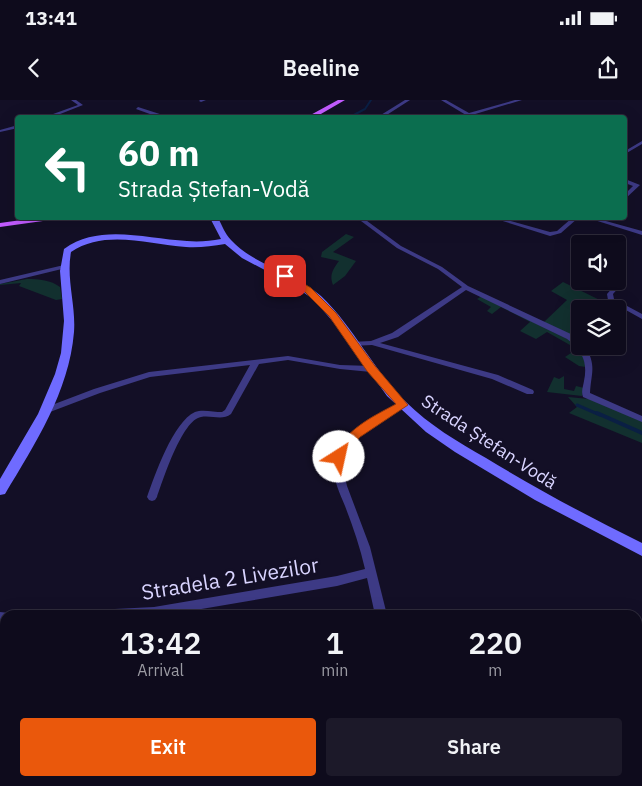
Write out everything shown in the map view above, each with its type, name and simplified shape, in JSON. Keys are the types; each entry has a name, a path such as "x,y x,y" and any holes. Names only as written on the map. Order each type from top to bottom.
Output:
{"main road":[{"path":"314,115 342,100"},
{"path":"2,224 34,220"}],"street":[{"path":"53,115 81,105 73,100"},
{"path":"383,115 408,100"},
{"path":"443,100 470,114 520,100"},
{"path":"497,105 502,100"},
{"path":"138,108 158,115"},
{"path":"0,131 15,127"},
{"path":"627,152 642,142"},
{"path":"627,182 636,184 627,195"},
{"name":"Strada Ștefan-Vodă","path":"215,220 227,241 242,253 308,290 333,314 371,368 402,405 452,444 516,484 642,550"},
{"path":"363,220 399,247 440,268 466,287 571,339"},
{"path":"503,220 550,234 559,232 573,220"},
{"path":"602,220 642,234"},
{"path":"0,490 47,410 67,347 69,319 64,267 67,251 90,240 132,237 186,244 227,241"},
{"path":"0,282 64,267"},
{"path":"354,344 372,343 395,335 466,287"},
{"path":"614,290 610,294 611,300 642,317"},
{"path":"372,343 495,377 530,392"},
{"path":"587,355 590,373 585,391 586,395 642,419"},
{"path":"47,410 97,391 149,375 294,358 340,367 371,368"},
{"path":"152,497 173,444 187,423 198,414 224,415 228,412 256,362"},
{"path":"379,610 360,531 338,472 337,464 342,451 356,434 402,405"},
{"name":"Stradela 2 Livezilor","path":"165,610 337,580 371,572"}],"green space":[{"path":"346,234 354,237 333,252 356,261 345,276 333,285 332,272 339,261 321,257 322,252"},
{"path":"27,279 45,280 60,287 62,299 56,300 19,286 21,283 0,285"},
{"path":"563,282 571,286 571,290 579,290 600,300 571,300 571,335 544,322 567,300 551,291"},
{"path":"482,296 571,341 571,346 547,332 536,339 520,331 530,322 501,307 492,314 487,311 491,307 477,299"},
{"path":"571,353 571,355 583,355 586,367 579,366 565,357"},
{"path":"564,376 564,389 574,391 576,386 584,388 582,396 547,392 554,377 559,379"},
{"path":"568,397 589,399 642,421 642,443 569,413 577,407"}],"waterway":[{"path":"354,115 365,109 371,100"},
{"path":"577,405 600,415"},
{"path":"597,413 642,433"}],"route":[{"path":"285,276 308,290 333,314 384,386 402,405 356,434 339,457"}]}
